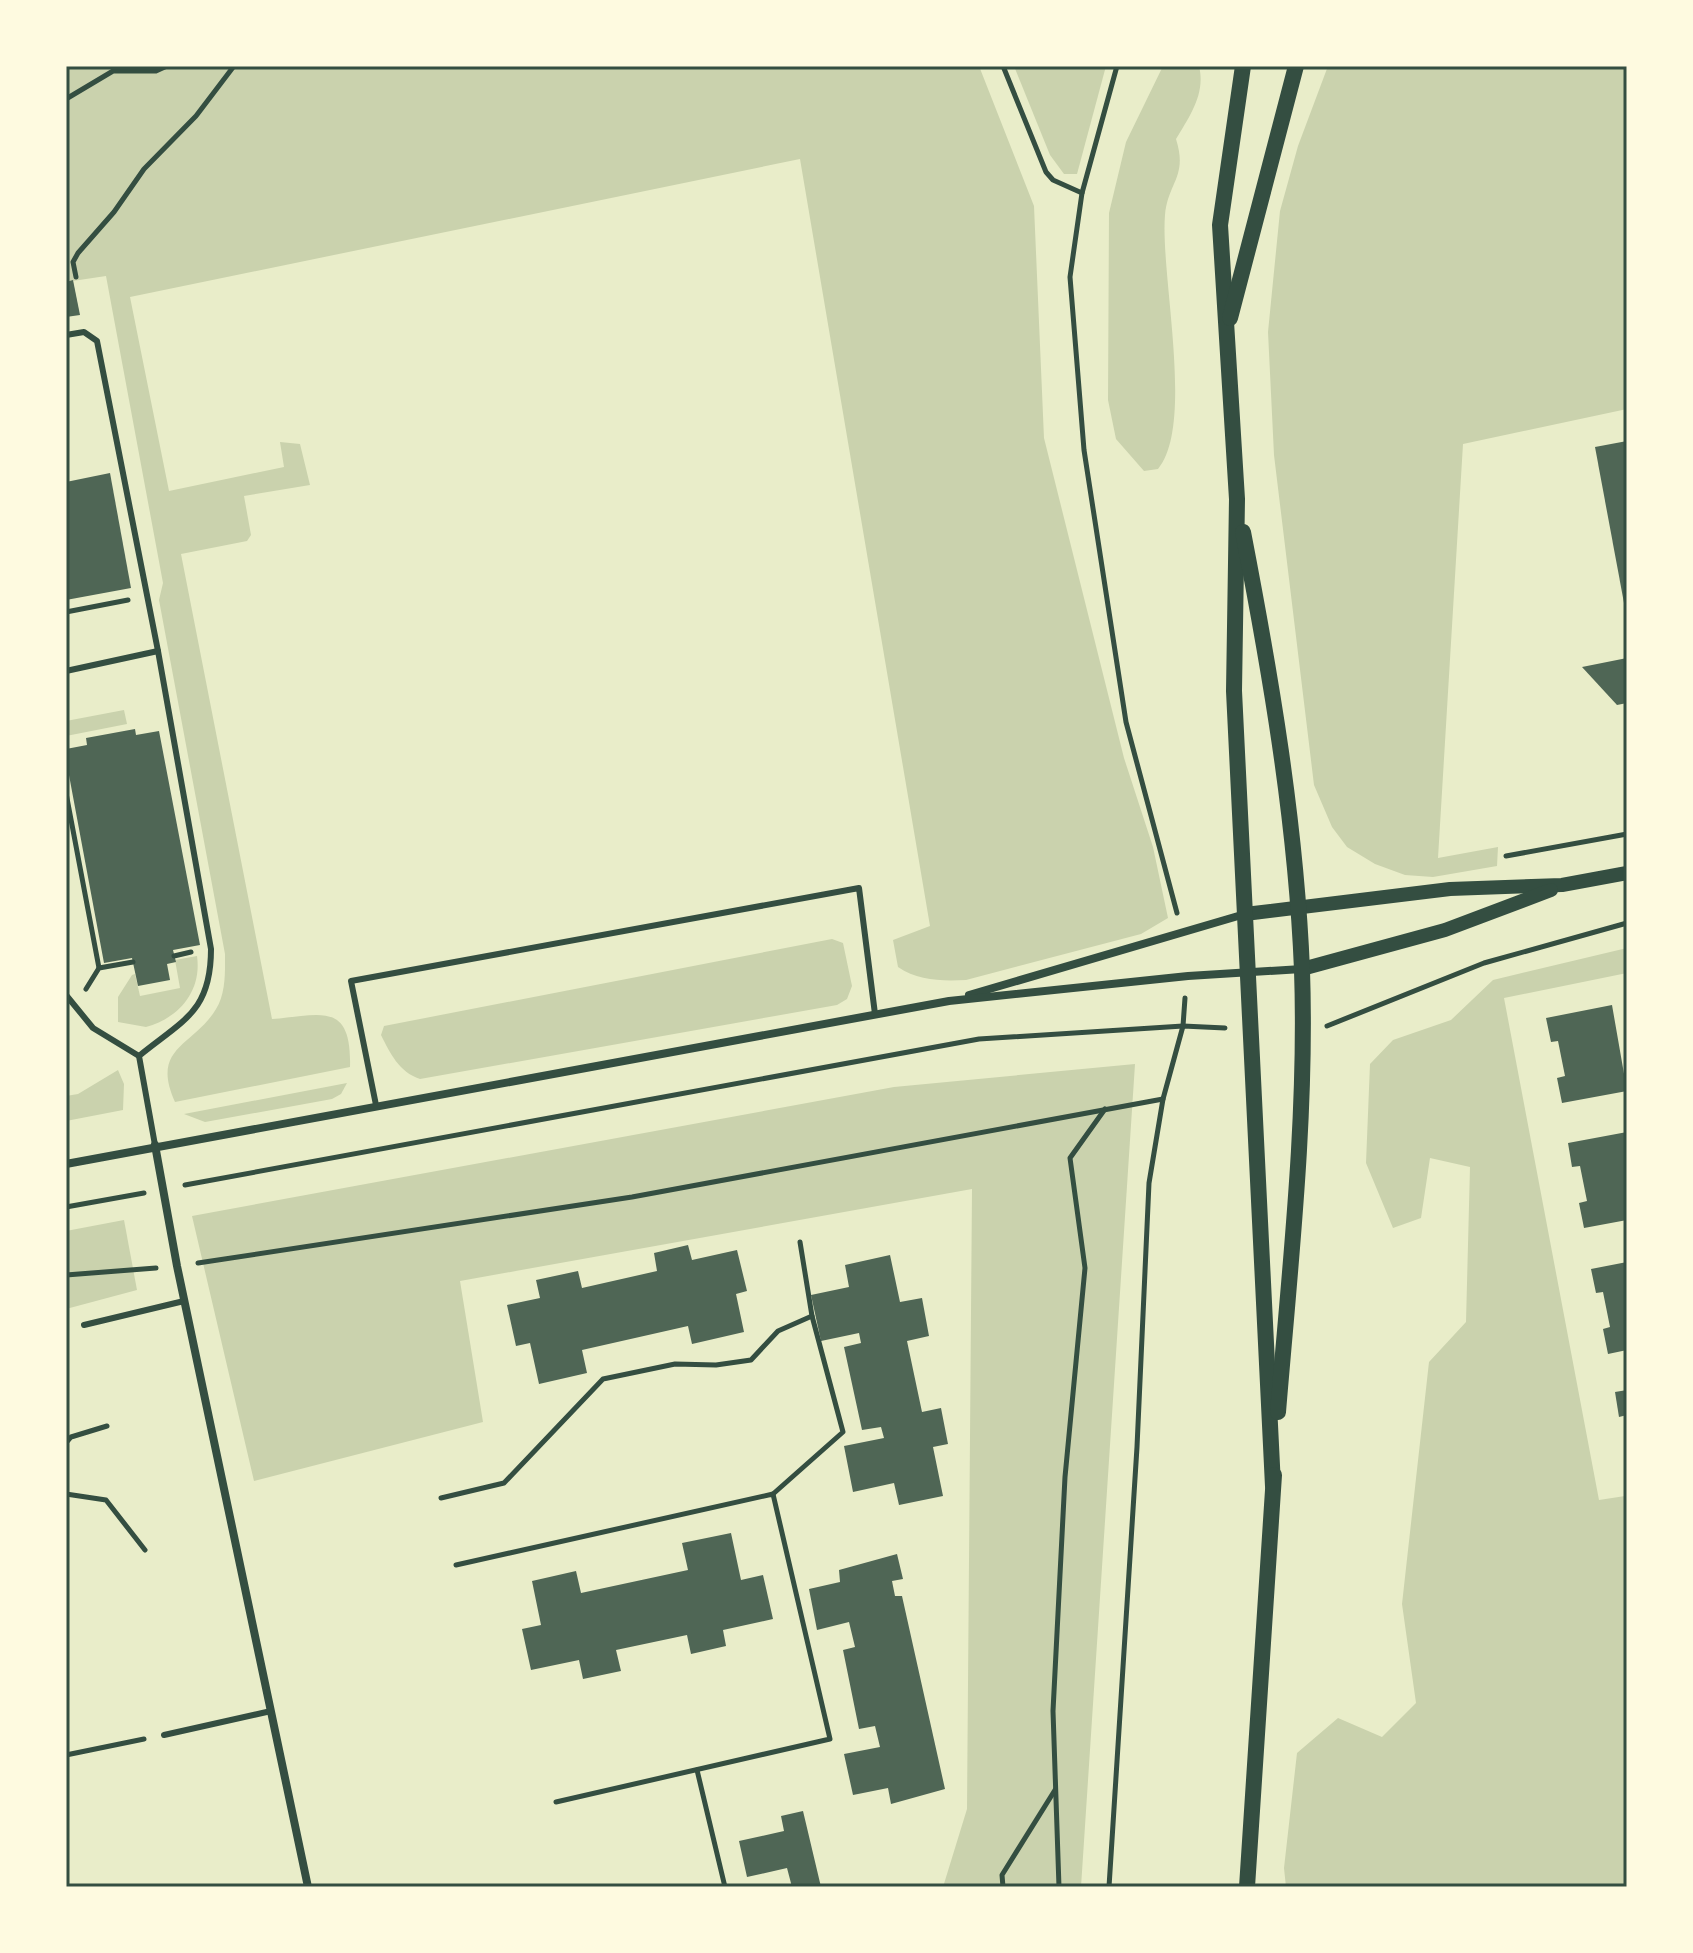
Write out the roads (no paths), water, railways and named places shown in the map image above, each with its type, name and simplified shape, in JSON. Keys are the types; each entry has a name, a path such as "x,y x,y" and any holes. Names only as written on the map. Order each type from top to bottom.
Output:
{"main road":[{"path":"1243,66 1220,225 1237,499 1234,691 1273,1486"},
{"path":"1228,327 1296,66"},
{"path":"1237,499 1276,703 1302,969 1296,1185 1247,1887"}],"street":[{"path":"949,1001 1182,930 1245,914 1450,889 1562,885 1627,873"},
{"path":"66,1164 155,1145 949,1001 1188,976 1248,975 1302,969 1445,930 1562,885"},
{"path":"155,1145 184,1301 308,1887"}],"lane":[{"path":"66,335 84,332 97,341 158,651 211,949 211,974 206,994 197,1008 139,1056"},
{"path":"66,671 158,651"},
{"path":"376,1105 351,981 859,888 875,1014"},
{"path":"66,995 93,1028 139,1056 155,1145"},
{"path":"84,1325 184,1301"},
{"path":"164,1735 271,1711"}]}
